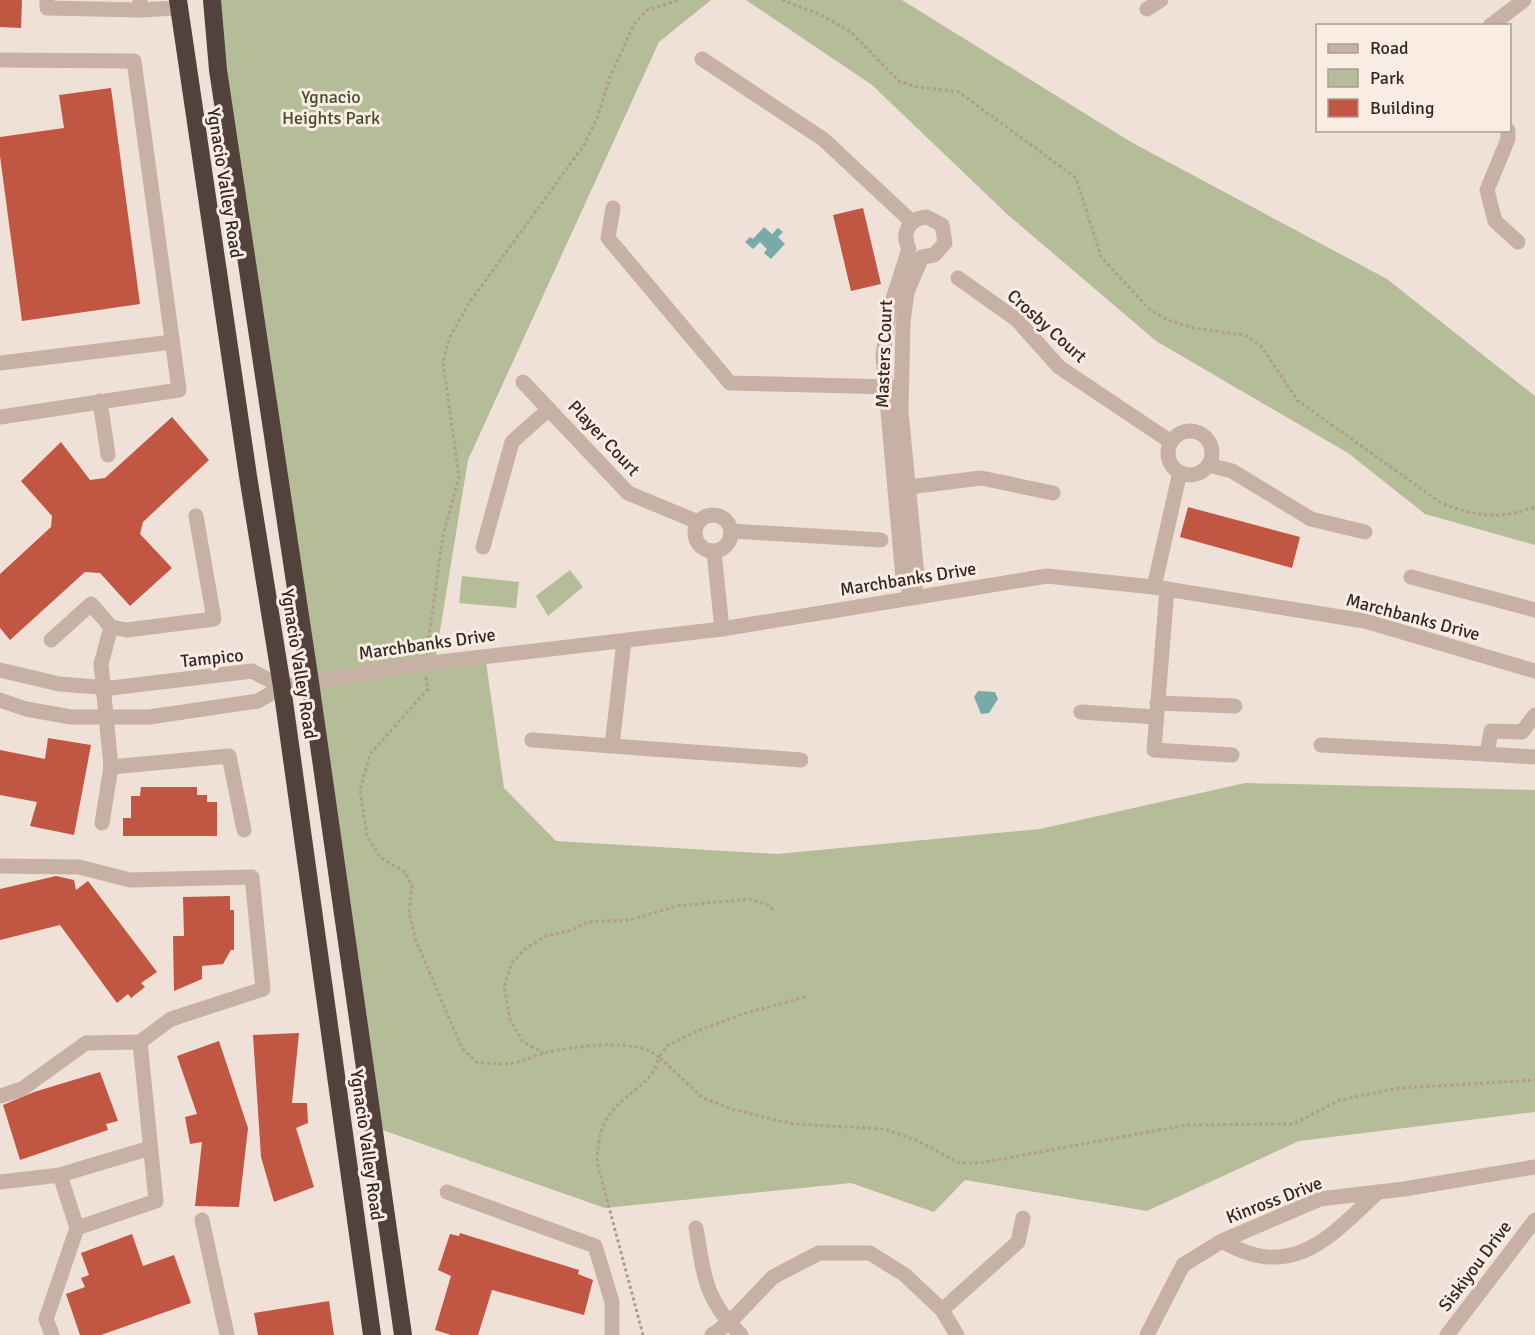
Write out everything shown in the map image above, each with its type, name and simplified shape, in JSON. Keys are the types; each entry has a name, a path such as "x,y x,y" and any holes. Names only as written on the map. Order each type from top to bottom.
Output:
{"highway":[{"name":"Ygnacio Valley Road","path":"212,0 220,82 310,682 403,1335"},
{"name":"Ygnacio Valley Road","path":"178,4 282,687 372,1335"}],"street":[{"path":"47,0 47,8 178,4"},
{"path":"1147,9 1161,0"},
{"path":"1493,24 1524,0"},
{"path":"702,59 823,139 912,222"},
{"path":"0,60 134,61 179,390 0,417"},
{"path":"1508,132 1508,139 1487,190 1495,221 1518,242"},
{"path":"613,208 608,238 730,383 901,386"},
{"name":"Masters Court","path":"902,486 901,386 903,322 907,292 922,257 940,252 946,238 942,225 932,218 922,217 912,222 905,235 909,249 889,310 883,356 884,387 917,574 913,597"},
{"name":"Crosby Court","path":"958,278 1017,320 1059,367 1171,442"},
{"path":"0,363 172,342"},
{"name":"Player Court","path":"523,382 628,493 698,522"},
{"path":"100,401 108,455"},
{"path":"483,547 512,442 549,409"},
{"path":"1181,432 1201,433 1212,450 1209,465 1194,475 1180,472 1169,459 1171,442 1181,432"},
{"path":"1209,465 1232,471 1311,519 1365,532"},
{"path":"1180,472 1160,588 1154,750 1232,755"},
{"path":"902,486 981,478 1053,493"},
{"path":"718,515 728,521 732,531 729,543 714,552 699,545 695,533 698,522 707,516 718,515"},
{"path":"51,640 91,604 111,627 128,630 214,619 196,516"},
{"path":"732,531 881,540"},
{"path":"714,552 722,629"},
{"name":"Marchbanks Drive","path":"282,687 424,663 722,629 1047,576 1160,588 1365,621 1535,671"},
{"path":"1411,577 1535,610"},
{"path":"102,823 111,767 101,664 111,627"},
{"path":"612,746 624,641"},
{"name":"Tampico","path":"0,670 49,682 125,688 252,671 282,687"},
{"path":"0,700 26,709 70,717 149,717 258,701 282,687"},
{"path":"1081,712 1234,706"},
{"path":"1487,754 1491,731 1522,732 1535,715"},
{"path":"532,740 801,760"},
{"path":"1321,745 1535,757"},
{"path":"111,767 229,756 244,830"},
{"path":"0,866 79,867 130,879 252,877 263,989 171,1019 140,1042 86,1043 22,1089 0,1096"},
{"path":"77,1228 156,1201 140,1042"},
{"path":"0,1182 60,1175 150,1148"},
{"name":"Kinross Drive","path":"1147,1335 1183,1265 1222,1241 1320,1199 1535,1167"},
{"path":"52,1335 46,1319 77,1228 60,1175"},
{"path":"447,1192 595,1246 612,1302 612,1335"},
{"path":"1222,1241 1242,1253 1262,1258 1288,1257 1312,1248 1343,1225 1378,1192"},
{"path":"942,1310 1018,1242 1023,1218"},
{"path":"202,1220 227,1335"},
{"name":"Siskiyou Drive","path":"1447,1335 1535,1220"},
{"path":"696,1228 705,1287 729,1323 741,1335"},
{"path":"712,1335 729,1323 772,1277 819,1253 870,1253 905,1275 942,1310 957,1335"}],"path":[{"path":"678,0 647,10 634,24 610,77 598,116 584,145 467,306 449,339 443,362 459,477 443,535 434,615 424,663 428,689 370,754 360,790 367,836 380,857 406,873 412,886 409,912 416,941 462,1048 476,1062 514,1063 544,1053 586,1047 632,1046 651,1050 703,1098 731,1109 793,1124 884,1129 916,1140 958,1163 980,1163 1186,1125 1293,1124 1340,1101 1399,1088 1535,1080"},
{"path":"782,0 819,14 851,32 900,82 917,87 959,92 1076,178 1101,257 1149,309 1168,320 1193,328 1245,335 1260,346 1297,400 1442,503 1468,513 1491,517 1514,514 1535,507"},
{"path":"544,1053 523,1042 510,1020 504,986 512,963 526,948 546,936 572,930 587,922 630,920 676,906 751,899 768,905 776,912"},
{"path":"643,1335 597,1162 598,1139 609,1115 643,1084 657,1067 659,1058 668,1045 746,1013 805,997"}],"green space":[{"name":"Ygnacio Heights Park","path":"212,0 711,0 659,42 468,460 435,661 485,655 504,788 556,841 777,854 1040,829 1245,783 1535,790 1535,1112 1299,1141 1147,1211 965,1180 934,1212 851,1183 605,1208 374,1127"},
{"path":"746,0 902,0 1131,142 1387,279 1535,396 1535,545 1425,514 1348,453 1156,341 1007,214 872,85"},
{"path":"570,570 583,587 548,616 536,596"},
{"path":"462,576 519,582 516,608 459,603"}],"water":[{"path":"764,227 772,234 778,228 783,232 778,237 785,244 771,259 764,253 767,249 760,242 753,249 745,242 750,237 753,239"},
{"path":"978,691 995,692 998,699 989,713 981,714 974,697"}],"building":[{"path":"0,0 22,0 21,28 0,27"},
{"path":"111,88 140,304 22,321 0,156 0,137 64,128 59,95"},
{"path":"863,208 881,284 851,291 833,215"},
{"path":"172,417 209,460 143,522 140,534 172,568 130,606 100,573 85,572 10,640 0,628 0,574 51,527 52,516 21,481 61,442 90,480 105,478"},
{"path":"1188,507 1300,537 1292,568 1180,537"},
{"path":"48,738 91,745 74,835 30,826 37,802 0,795 0,750 45,759"},
{"path":"141,787 197,787 197,795 207,795 207,802 217,802 217,836 123,836 123,818 131,818 131,796 140,796"},
{"path":"56,876 74,880 76,890 88,881 157,972 141,983 145,987 131,998 128,994 117,1003 60,925 0,940 0,889"},
{"path":"230,896 230,910 234,910 234,950 231,950 223,964 202,966 202,979 174,991 173,936 184,936 183,897"},
{"path":"299,1033 292,1103 307,1103 308,1123 296,1128 314,1187 274,1202 261,1157 253,1035"},
{"path":"219,1041 248,1128 239,1207 195,1206 202,1142 190,1144 185,1117 197,1114 177,1056"},
{"path":"100,1072 118,1121 106,1124 108,1130 20,1160 3,1105 34,1092"},
{"path":"460,1233 579,1270 578,1274 593,1280 584,1315 492,1290 478,1335 451,1335 435,1330 451,1276 438,1270 450,1234 459,1236"},
{"path":"132,1234 143,1266 174,1255 191,1303 101,1335 80,1335 66,1294 85,1287 81,1278 89,1275 81,1253"},
{"path":"329,1301 334,1335 258,1335 254,1313"}]}
